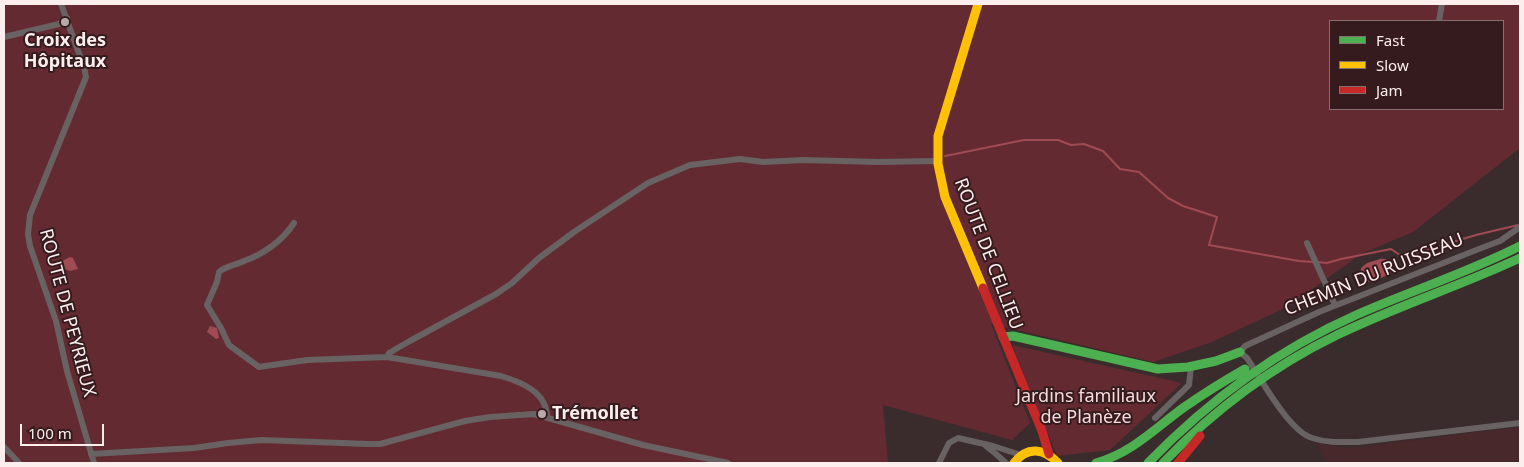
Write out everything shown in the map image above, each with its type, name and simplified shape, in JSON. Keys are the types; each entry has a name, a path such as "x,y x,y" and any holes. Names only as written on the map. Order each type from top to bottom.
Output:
{"main road":[{"name":"ROUTE DE CELLIEU","path":"978,4 938,136 938,161 945,197 1039,425 1049,454"},
{"path":"1148,463 1167,443 1216,399 1261,366 1286,351 1358,314 1472,269 1520,246"},
{"path":"1163,463 1205,422 1239,395 1289,361 1366,322 1484,276 1520,258"},
{"path":"1003,337 1013,336 1158,369 1191,367 1216,361 1234,353 1244,355"},
{"path":"1096,463 1136,447 1182,409 1212,389 1271,354 1286,351"},
{"path":"1178,463 1210,425 1230,407 1239,395"},
{"path":"1014,463 1021,455 1031,450 1037,442 1039,425"},
{"path":"1031,450 1043,451 1058,463"}],"street":[{"name":"ROUTE DE PEYRIEUX","path":"61,4 86,77 30,215 28,234 33,257 56,320 67,371 94,463"},
{"path":"1439,20 1442,4"},
{"path":"4,37 59,24 67,18"},
{"path":"386,357 389,352 496,294 574,232 648,183 690,165 740,159 763,162 803,160 938,161"},
{"path":"294,222 274,244 251,259 219,272 217,282 207,305 229,345 259,367 307,360 386,357 501,376 516,381 539,396 544,403 547,417"},
{"name":"CHEMIN DU RUISSEAU","path":"1244,355 1245,346 1258,339 1334,305 1484,248 1520,227"},
{"path":"1306,243 1334,305"},
{"path":"1244,355 1290,421 1299,431 1312,438 1341,442 1365,441 1520,423"},
{"path":"1155,418 1189,385 1191,367"},
{"path":"91,454 194,448 262,440 380,444 465,421 534,414 643,445 728,463"},
{"path":"939,463 949,443 963,438 990,448 1006,463"},
{"path":"980,444 1021,455"},
{"path":"4,447 18,463"}],"shaded area":[{"path":"70,257 73,258 78,269 70,271 63,268 60,262"},
{"path":"1386,259 1392,263 1392,272 1379,279 1365,282 1360,274 1361,268 1367,263"},
{"path":"210,326 217,328 219,338 216,339 207,332"},
{"path":"1520,427 1520,463 1326,463 1316,443 1345,448 1359,447"}],"green space":[{"path":"4,4 1520,4 1520,148 1413,232 1361,254 1287,307 1212,342 1153,362 991,324 1030,423 1012,440 883,405 888,463 4,463"},
{"name":"Jardins familiaux de Planèze","path":"1012,345 1182,383 1110,450 1057,456"}],"waterway":[{"path":"945,156 1024,140 1058,140 1071,145 1084,144 1103,151 1120,169 1139,172 1168,198 1183,206 1217,217 1209,245 1313,262"},
{"path":"1318,262 1327,263 1391,249 1403,257 1476,235 1518,225"}],"traffic: fast":[{"path":"1148,463 1219,398 1271,361 1299,344 1356,315 1480,265 1520,246"},
{"path":"1163,463 1202,425 1244,391 1289,361 1337,335 1520,258"},
{"path":"1003,337 1013,336 1158,369 1188,367 1216,361 1240,352"},
{"path":"1096,463 1132,447 1172,416 1245,369"}],"traffic: slow":[{"path":"978,4 938,136 938,164 945,197 983,288"},
{"path":"1014,463 1024,454 1036,451 1047,454 1058,463"}],"traffic: jam":[{"path":"983,288 1042,431 1049,454"},
{"path":"1178,463 1200,436"}],"place":[{"name":"Croix des Hôpitaux","path":"65,22"},
{"name":"Trémollet","path":"542,414"}]}
